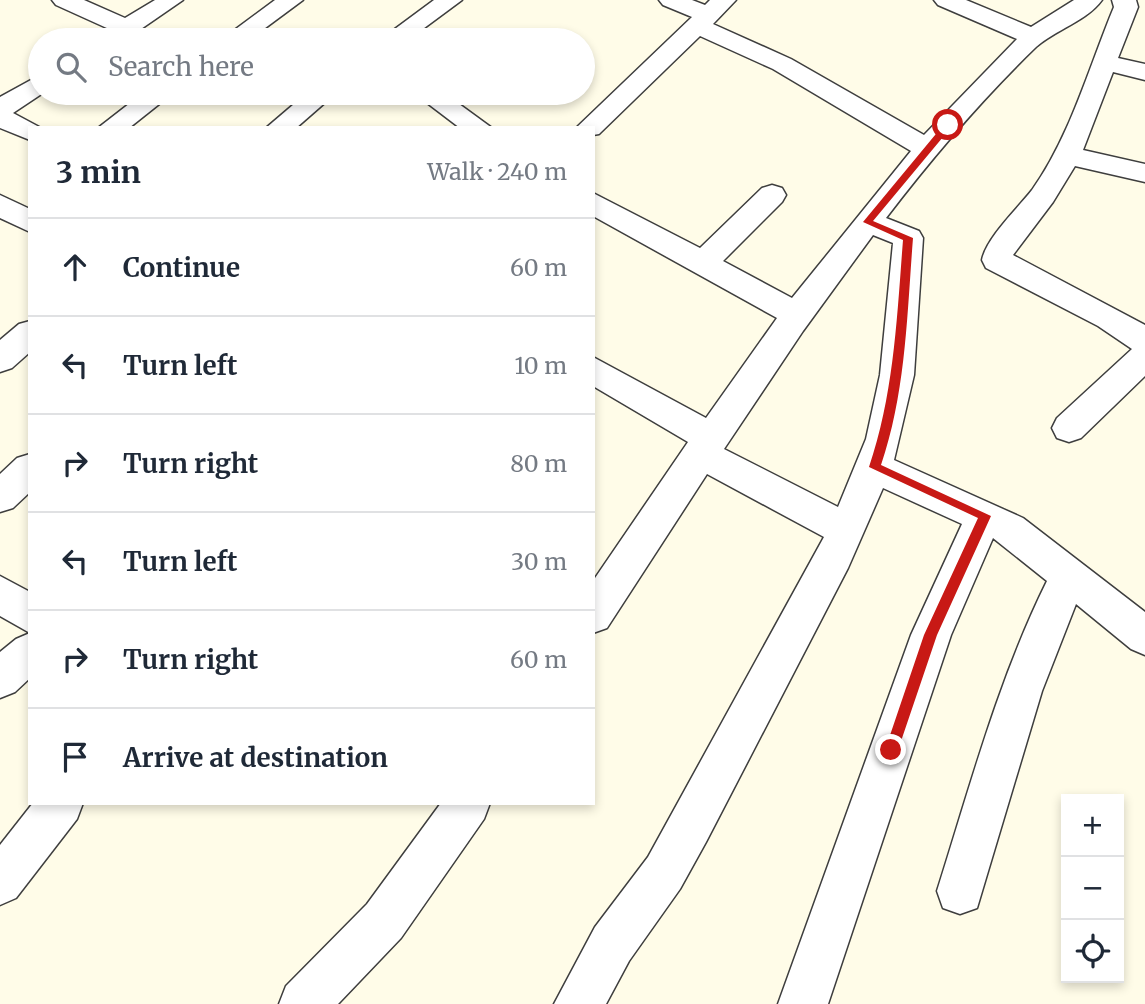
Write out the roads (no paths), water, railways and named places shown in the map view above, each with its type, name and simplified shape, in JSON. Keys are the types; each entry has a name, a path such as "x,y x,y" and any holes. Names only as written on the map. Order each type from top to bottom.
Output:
{"street":[{"path":"64,0 108,28"},
{"path":"127,28 171,0"},
{"path":"250,28 291,0"},
{"path":"410,0 441,6"},
{"path":"671,0 709,13 782,64 928,149"},
{"path":"946,0 1033,37"},
{"path":"595,612 706,446 867,222 990,79 1033,37 1090,0"},
{"path":"1124,0 1126,7 1067,155 1042,195 998,254 997,260 1109,318 1145,341"},
{"path":"409,28 441,6"},
{"path":"591,126 709,13"},
{"path":"1105,62 1145,72"},
{"path":"0,109 28,91"},
{"path":"114,126 143,105"},
{"path":"282,126 308,105"},
{"path":"445,105 476,126"},
{"path":"0,117 28,131"},
{"path":"1067,155 1145,173"},
{"path":"702,264 772,195"},
{"path":"0,205 28,221"},
{"path":"597,210 799,316"},
{"path":"579,1004 612,944 664,873 846,530 874,467 884,439 897,374 908,238 867,222"},
{"path":"0,359 28,335"},
{"path":"1069,428 1145,355"},
{"path":"595,371 706,446 846,530"},
{"path":"874,467 1010,529 1145,636"},
{"path":"0,497 28,472"},
{"path":"803,1004 931,635 960,565 985,516"},
{"path":"960,891 997,764 1040,636 1070,575"},
{"path":"0,594 28,614"},
{"path":"0,678 28,654"},
{"path":"0,883 59,805"},
{"path":"304,1004 384,921 467,805"}]}
